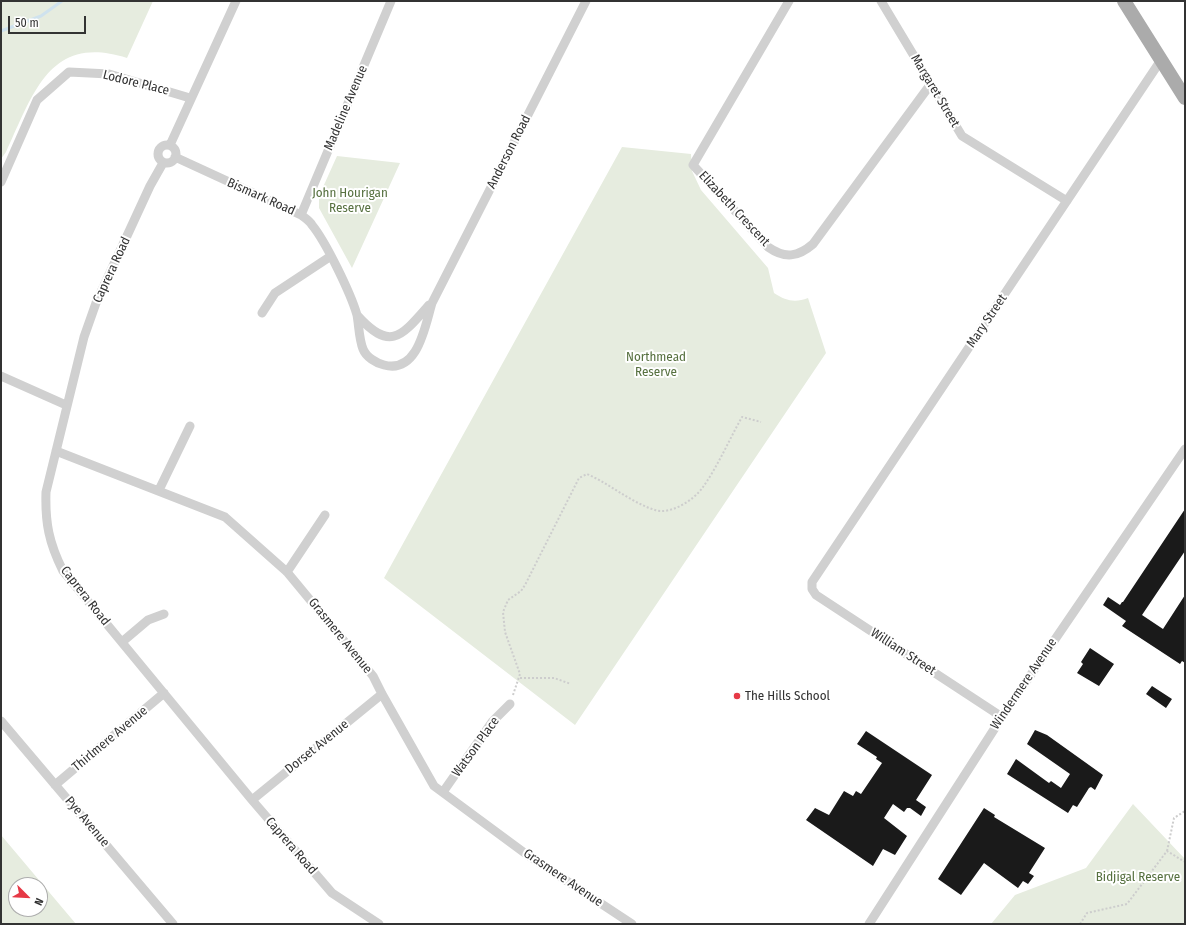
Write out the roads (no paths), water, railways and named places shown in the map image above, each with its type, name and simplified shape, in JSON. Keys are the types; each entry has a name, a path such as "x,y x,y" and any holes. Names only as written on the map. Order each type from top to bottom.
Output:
{"main road":[{"path":"1124,1 1185,98"}],"street":[{"path":"170,145 190,98 236,1"},
{"name":"Madeline Avenue","path":"301,215 391,1"},
{"name":"Anderson Road","path":"331,256 357,314 363,348 368,356 383,365 401,366 412,356 420,341 432,303 586,1"},
{"name":"Elizabeth Crescent","path":"789,1 693,165 768,247 776,253 785,256 799,254 813,244 930,85"},
{"name":"Margaret Street","path":"881,1 930,85 962,136 1067,202"},
{"name":"Mary Street","path":"812,582 1161,60"},
{"name":"Lodore Place","path":"1,182 38,100 69,72 109,74 190,98"},
{"path":"163,145 170,145 175,150 175,157 170,163 163,163 158,158 158,150 163,145"},
{"name":"Bismark Road","path":"175,157 301,215 312,224 331,256"},
{"name":"Caprera Road","path":"163,163 150,186 96,303 84,337 66,405 46,492 45,514 53,551 64,571 252,800 332,893 379,924"},
{"path":"262,313 275,293 331,256"},
{"name":"Anderson Road","path":"357,314 375,333 384,336 395,336 410,327 432,303"},
{"path":"1,376 66,405"},
{"path":"159,490 190,426"},
{"name":"Windermere Avenue","path":"869,924 1002,717 1185,449"},
{"name":"Grasmere Avenue","path":"56,451 225,517 287,572 373,676 434,786 526,854 632,924"},
{"path":"287,572 325,515"},
{"name":"William Street","path":"812,582 812,589 816,595 1002,717"},
{"path":"122,642 148,620 164,614"},
{"name":"Thirlmere Avenue","path":"55,785 164,693"},
{"name":"Dorset Avenue","path":"252,800 382,694"},
{"name":"Watson Place","path":"443,792 492,722 510,704"},
{"name":"Pye Avenue","path":"1,721 173,924"}],"waterway":[{"path":"1,31 41,16 62,1"}],"place":[{"name":"The Hills School","path":"737,696"}],"park label":[{"name":"John Hourigan Reserve","path":"350,200"},
{"name":"Northmead Reserve","path":"656,364"},
{"name":"Bidjigal Reserve","path":"1138,877"}]}
